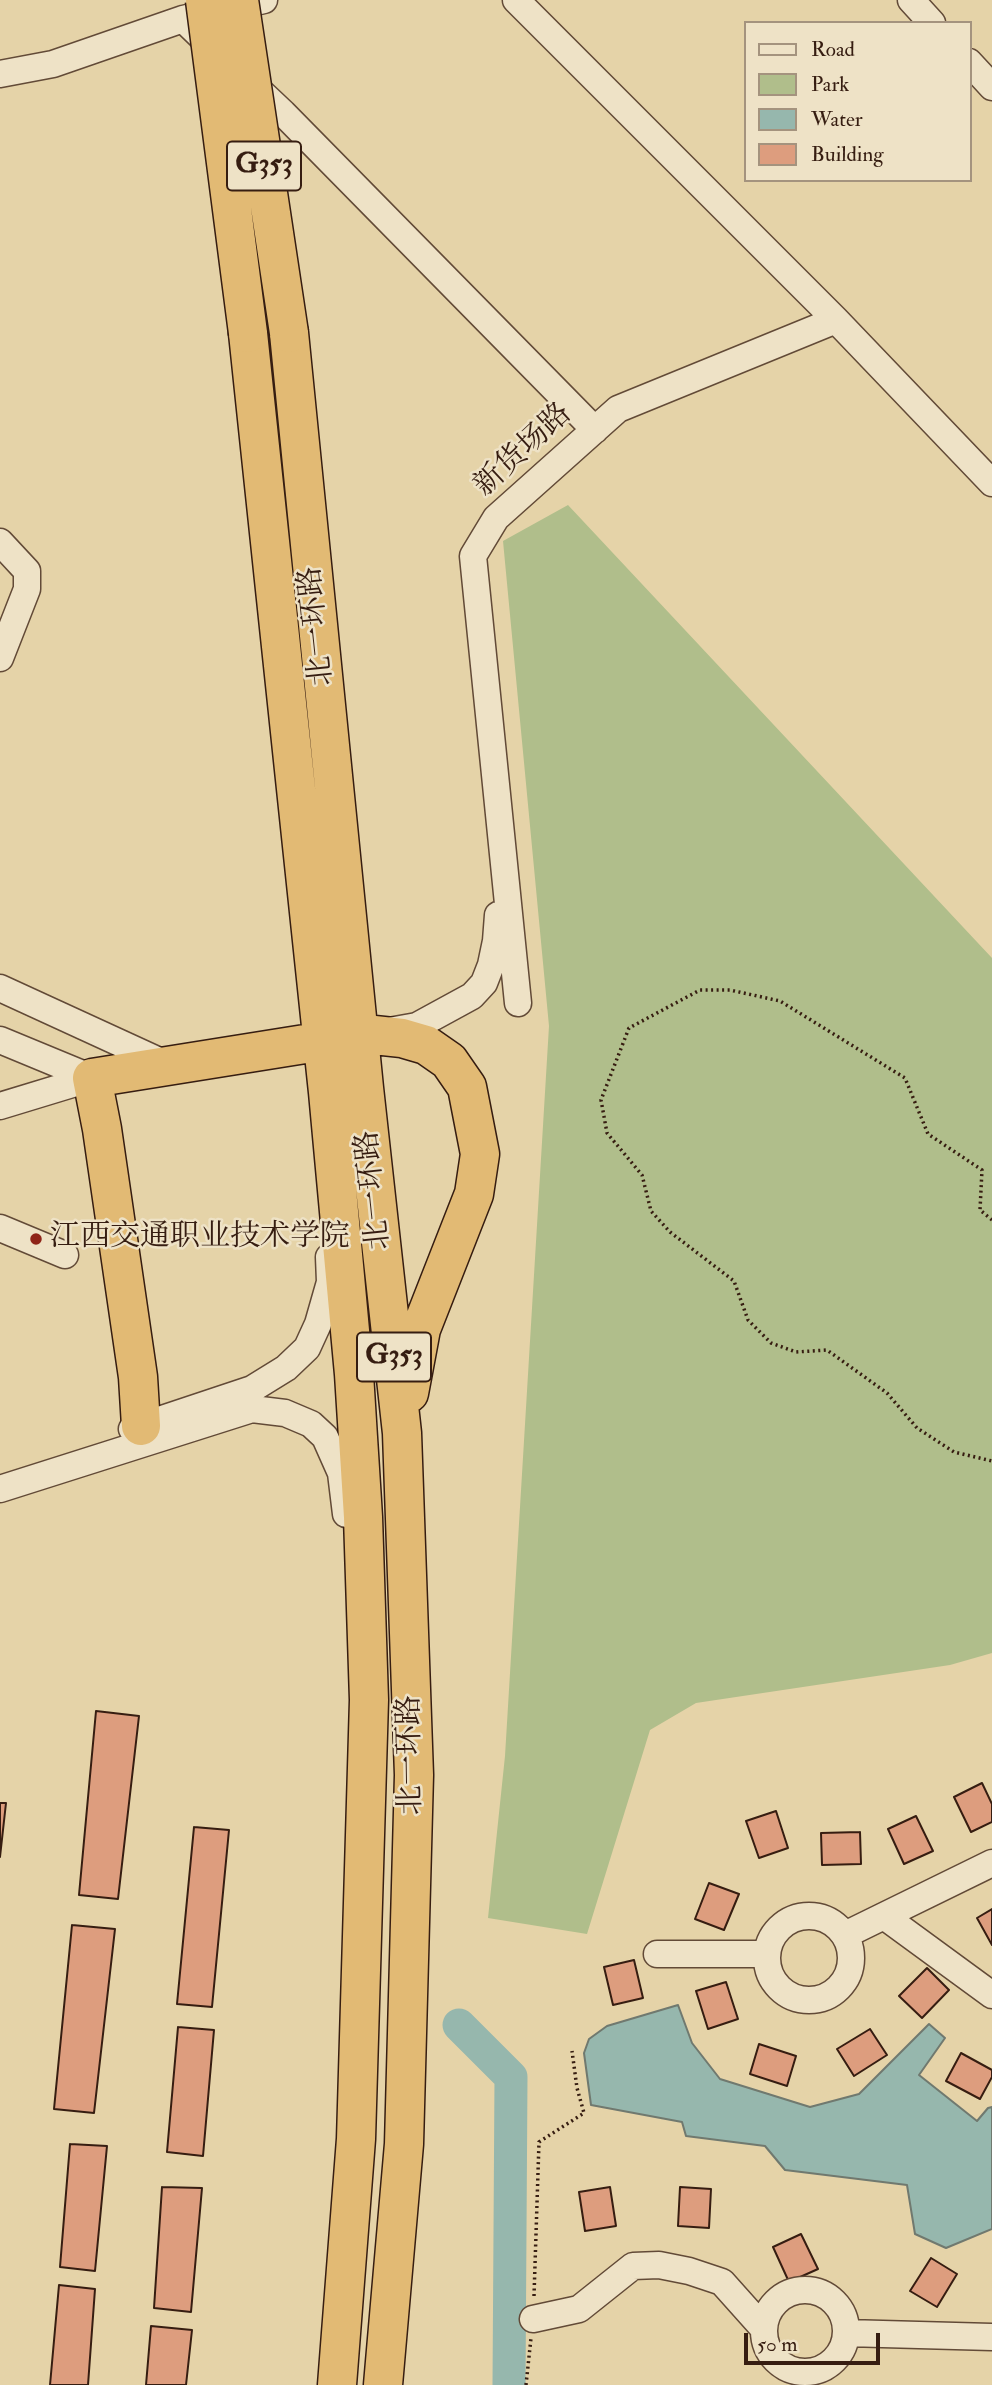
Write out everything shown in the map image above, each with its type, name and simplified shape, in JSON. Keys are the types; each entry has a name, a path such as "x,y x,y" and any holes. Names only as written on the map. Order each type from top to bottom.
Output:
{"highway":[{"name":"北一环路","path":"239,0 289,333 364,1088 402,1433 414,1775 404,2144 383,2385"},
{"name":"北一环路","path":"194,10 248,333 328,1092 354,1374 363,1517 369,1700 356,2139 337,2385"},
{"path":"374,1035 402,1038 426,1045 449,1061 467,1087 480,1154 474,1195 421,1329 402,1433"},
{"path":"141,1435 138,1377 102,1129 92,1078 305,1044"}],"street":[{"path":"0,74 54,64 194,10 264,0"},
{"path":"516,0 836,320 992,483"},
{"path":"911,0 930,21"},
{"path":"194,10 283,113 595,430"},
{"path":"971,64 992,87"},
{"name":"新货场路","path":"518,1003 472,556 496,518 618,409 836,320"},
{"path":"0,542 27,571 27,589 0,658"},
{"path":"0,561 6,566 14,586 0,622"},
{"path":"374,1035 417,1026 472,996 484,983 496,941 499,888 498,803"},
{"path":"0,988 170,1066"},
{"path":"0,1040 92,1078"},
{"path":"0,1106 92,1078"},
{"path":"0,1489 252,1389 286,1368 307,1348 318,1324 330,1282 328,1092"},
{"path":"0,1228 65,1255"},
{"path":"0,1472 253,1409 285,1413 312,1424 325,1437 341,1473 369,1700"},
{"path":"845,1935 992,1863"},
{"path":"813,1915 835,1924 845,1935 851,1951 851,1966 846,1980 834,1992 821,1999 798,1999 785,1993 771,1976 767,1954 769,1942 777,1929 785,1923 798,1917 813,1915"},
{"path":"884,1916 992,1995"},
{"path":"657,1954 767,1954"},
{"path":"533,2319 579,2309 633,2266 659,2265 722,2282 764,2329"},
{"path":"806,2290 820,2292 838,2305 844,2318 846,2333 844,2345 836,2358 826,2367 804,2372 790,2370 778,2362 766,2343 764,2329 767,2315 780,2298 792,2292 806,2290"},
{"path":"846,2333 992,2337"}],"path":[{"path":"992,1220 980,1210 982,1170 928,1134 905,1078 780,1001 730,990 700,990 629,1028 601,1100 607,1133 642,1175 651,1211 670,1232 734,1281 748,1320 771,1343 796,1352 827,1350 887,1393 918,1428 954,1451 992,1461"},
{"path":"526,2385 533,2319 539,2142 584,2113 577,2088 572,2050"}],"green space":[{"path":"568,505 992,958 992,1653 950,1665 696,1703 650,1730 587,1934 488,1918 505,1756 549,1026 503,541"}],"water":[{"path":"678,2005 692,2043 720,2079 810,2107 859,2094 929,2024 945,2038 919,2075 977,2121 992,2107 992,2229 946,2248 915,2234 907,2185 785,2170 765,2146 686,2136 682,2122 591,2105 584,2053 589,2039 607,2026"}],"building":[{"path":"96,1711 139,1716 118,1899 79,1895"},
{"path":"982,1783 992,1804 992,1822 971,1832 954,1797"},
{"path":"0,1803 6,1803 0,1857"},
{"path":"776,1811 788,1848 759,1858 746,1821"},
{"path":"916,1816 933,1851 904,1864 888,1829"},
{"path":"194,1827 229,1830 212,2007 177,2004"},
{"path":"860,1832 861,1864 822,1865 821,1833"},
{"path":"709,1883 739,1894 724,1930 695,1919"},
{"path":"992,1909 992,1945 977,1918"},
{"path":"72,1925 115,1929 94,2113 54,2109"},
{"path":"634,1960 643,1998 613,2005 604,1967"},
{"path":"927,1968 949,1990 922,2018 899,1996"},
{"path":"726,1982 738,2019 708,2029 696,1991"},
{"path":"178,2027 214,2030 203,2156 167,2152"},
{"path":"870,2029 887,2055 854,2076 837,2049"},
{"path":"759,2044 796,2056 787,2086 750,2074"},
{"path":"961,2053 992,2070 992,2077 980,2099 946,2081"},
{"path":"70,2144 107,2146 95,2271 60,2267"},
{"path":"162,2187 202,2188 191,2312 154,2308"},
{"path":"610,2187 616,2226 585,2231 579,2192"},
{"path":"680,2187 711,2189 709,2228 678,2226"},
{"path":"801,2234 818,2269 789,2282 773,2247"},
{"path":"931,2258 957,2274 937,2307 910,2291"},
{"path":"59,2285 95,2289 88,2385 50,2385"},
{"path":"151,2326 192,2330 186,2385 146,2385"}],"waterway":[{"path":"459,2025 511,2077 509,2385"}],"place":[{"name":"江西交通职业技术学院","path":"36,1239"}]}
